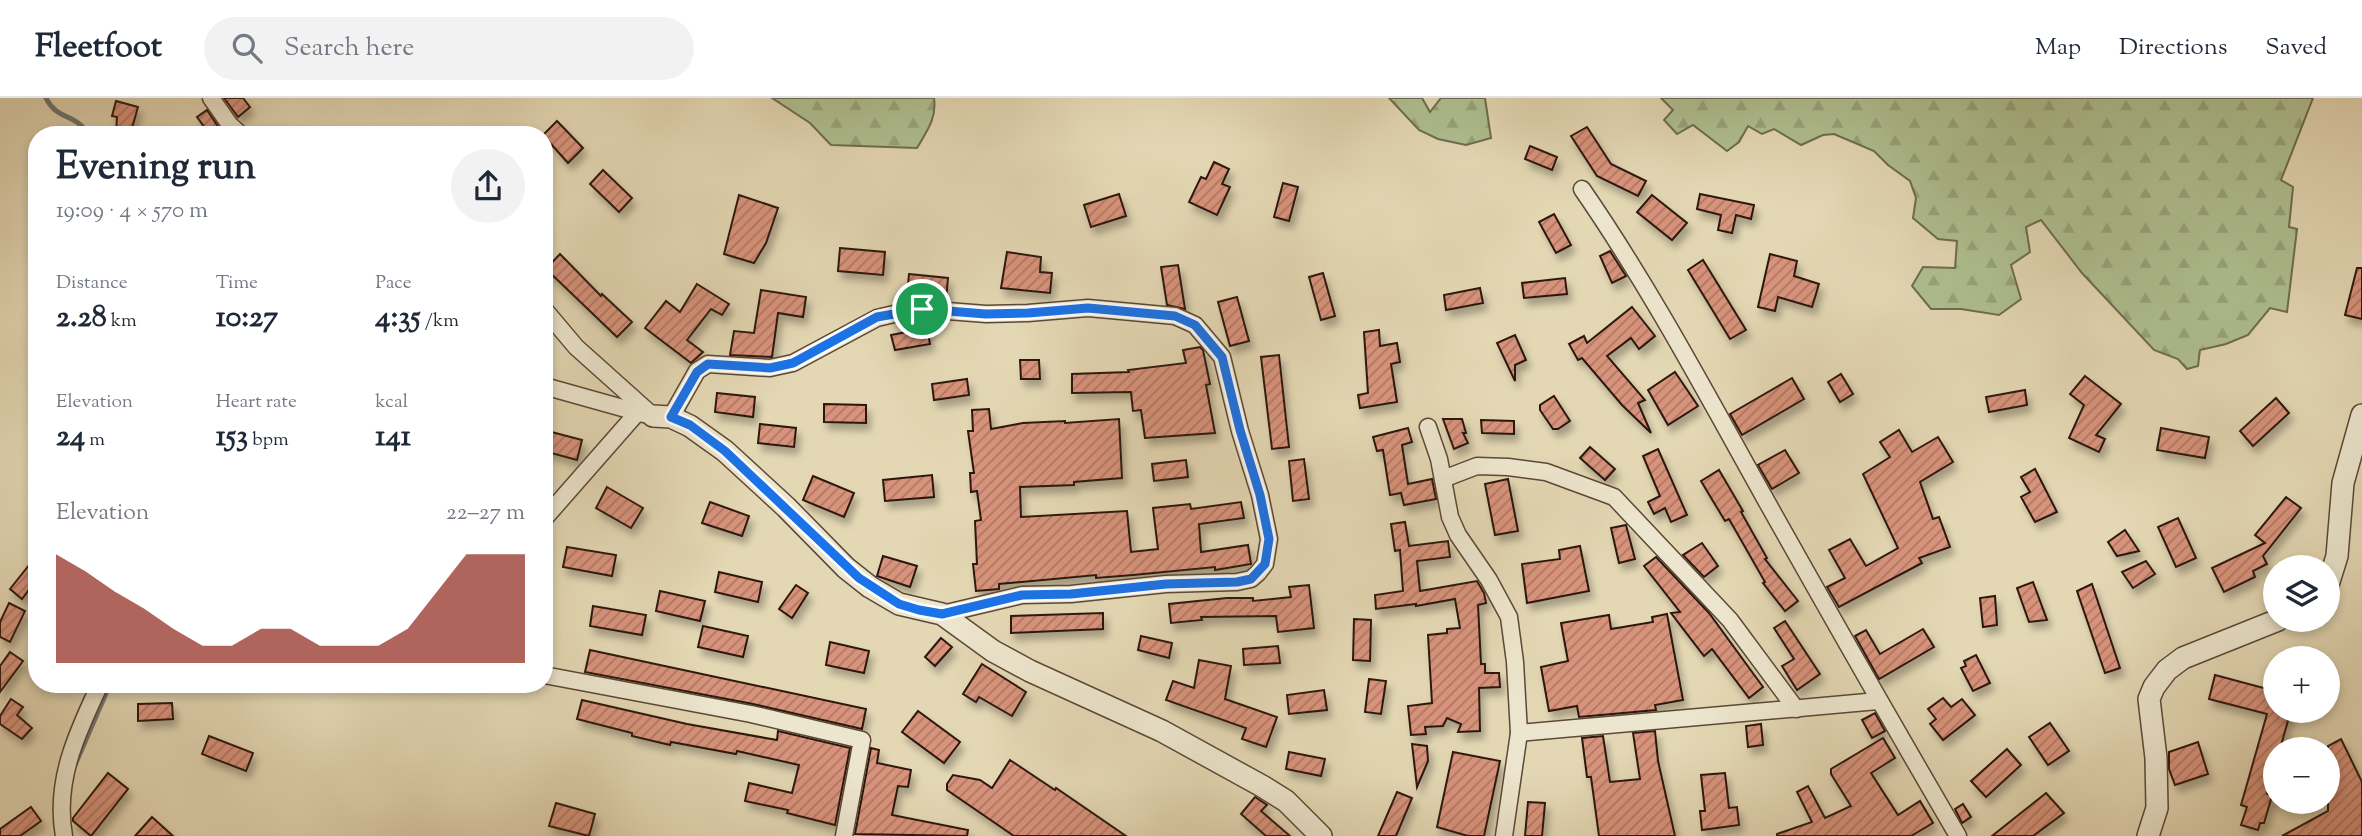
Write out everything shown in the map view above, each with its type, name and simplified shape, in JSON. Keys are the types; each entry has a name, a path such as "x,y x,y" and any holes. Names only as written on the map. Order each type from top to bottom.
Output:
{"street":[{"path":"211,98 231,126"},
{"path":"1582,189 1616,238 1692,368 1878,701 1958,836"},
{"path":"553,510 708,364 770,368 793,363 877,317 922,309 986,314 1088,308 1175,316 1195,325 1222,357 1260,495 1269,539 1265,564 1258,573 1251,579 1237,582 1166,584 1071,594 1022,595 942,614"},
{"path":"553,320 576,347 654,415"},
{"path":"553,388 690,425 725,451 786,507 846,568 870,587 899,604 942,614 993,650 1030,671 1162,731 1262,786 1286,801 1321,836"},
{"path":"2337,555 2343,483 2362,415"},
{"path":"1428,427 1439,459 1450,517 1458,535 1489,580 1509,617 1519,733 1504,836"},
{"path":"1443,479 1477,466 1508,467 1546,472 1614,497 1730,620 1796,709"},
{"path":"2148,836 2157,808 2156,758 2149,699 2154,687 2167,670 2183,658 2263,626"},
{"path":"553,677 751,714 862,740 844,836"},
{"path":"64,836 60,803 66,772 96,693"},
{"path":"1519,733 1878,701"}],"green space":[{"path":"772,98 934,98 935,105 930,124 917,148 831,145 810,123"},
{"path":"1389,98 1422,98 1430,112 1441,98 1485,98 1491,138 1466,145 1438,139 1419,130"},
{"path":"1661,98 2313,98 2281,180 2293,187 2289,227 2297,229 2287,312 2270,308 2248,335 2200,350 2198,366 2187,369 2178,359 2154,350 2082,273 2041,220 2026,227 2030,252 2011,265 2021,299 1999,315 1961,309 1931,309 1912,286 1923,267 1955,268 1957,241 1938,239 1913,218 1916,198 1910,181 1874,151 1834,134 1823,135 1801,145 1774,129 1762,134 1748,126 1739,142 1727,151 1693,125 1677,134 1664,120 1673,110"}],"building":[{"path":"224,98 243,98 250,107 238,117"},
{"path":"116,101 138,107 133,126 116,126 117,117 112,116"},
{"path":"207,110 218,126 204,126 197,117"},
{"path":"557,121 583,148 568,163 553,146 552,126"},
{"path":"1587,127 1611,164 1646,181 1638,196 1597,176 1571,136"},
{"path":"1530,146 1557,157 1552,170 1525,159"},
{"path":"1214,162 1229,169 1222,184 1230,187 1217,215 1189,202 1201,177 1206,179"},
{"path":"603,170 632,198 619,212 590,184"},
{"path":"1283,183 1298,187 1289,221 1274,217"},
{"path":"1119,194 1126,216 1091,227 1084,205"},
{"path":"1700,194 1754,205 1751,219 1736,215 1732,233 1718,230 1721,215 1697,209"},
{"path":"739,195 778,208 766,243 754,263 724,254"},
{"path":"1652,195 1687,223 1672,240 1637,212"},
{"path":"1554,214 1571,245 1556,253 1539,222"},
{"path":"840,248 885,252 883,275 838,271"},
{"path":"1610,251 1626,276 1612,283 1600,256"},
{"path":"1007,252 1041,257 1040,272 1052,273 1050,293 1001,288"},
{"path":"560,254 601,296 602,294 632,322 617,337 553,276 553,262"},
{"path":"1770,254 1797,261 1794,276 1819,284 1812,307 1778,297 1775,311 1758,307"},
{"path":"1703,260 1746,330 1730,339 1688,270"},
{"path":"1178,265 1185,309 1167,305 1161,267"},
{"path":"2357,268 2362,268 2362,319 2345,315"},
{"path":"1323,273 1335,316 1321,320 1309,277"},
{"path":"909,274 948,278 946,300 907,296"},
{"path":"1565,278 1567,294 1524,298 1522,283"},
{"path":"697,284 729,304 722,315 711,309 687,340 703,352 691,363 645,328 666,301 680,312"},
{"path":"1480,288 1483,303 1446,310 1444,295"},
{"path":"761,290 806,297 803,317 778,313 772,357 730,355 734,331 754,333"},
{"path":"1237,297 1249,341 1230,346 1218,302"},
{"path":"1632,307 1655,336 1639,349 1631,338 1607,356 1645,400 1638,403 1651,433 1622,405 1582,358 1578,360 1569,344 1584,336 1587,343"},
{"path":"927,328 930,344 895,350 891,335"},
{"path":"1379,330 1380,346 1397,343 1400,362 1391,364 1397,402 1360,408 1358,395 1368,393 1364,332"},
{"path":"1515,335 1526,360 1515,365 1515,381 1497,343"},
{"path":"1200,347 1203,350 1210,384 1206,385 1215,433 1145,438 1141,410 1133,411 1131,392 1072,393 1072,374 1129,372 1128,370 1186,363 1183,350"},
{"path":"1279,355 1289,447 1272,449 1261,357"},
{"path":"1020,360 1039,360 1040,379 1021,379"},
{"path":"1675,372 1698,406 1668,425 1648,390"},
{"path":"1841,374 1853,394 1840,402 1828,382"},
{"path":"2085,376 2121,404 2096,435 2105,439 2099,452 2069,438 2084,405 2070,394"},
{"path":"1792,378 1804,399 1742,435 1730,414"},
{"path":"967,379 969,395 934,400 932,384"},
{"path":"2025,390 2027,405 1989,412 1986,397"},
{"path":"717,393 755,397 753,417 715,412"},
{"path":"1554,396 1570,421 1558,429 1553,429 1540,410 1540,405"},
{"path":"2276,398 2289,413 2253,446 2240,431"},
{"path":"824,404 866,405 866,423 824,422"},
{"path":"989,409 991,429 1023,423 1119,419 1122,478 1074,482 1074,485 1020,487 1021,517 1127,511 1131,552 1158,549 1153,508 1190,504 1191,509 1241,502 1244,518 1199,524 1201,552 1248,545 1251,564 1215,570 1215,567 999,584 999,589 976,591 973,564 977,564 975,521 981,520 977,491 971,492 970,473 974,473 968,431 973,431 972,410"},
{"path":"1443,419 1462,419 1466,433 1463,433 1468,443 1454,449"},
{"path":"1481,420 1514,421 1514,434 1482,433"},
{"path":"760,424 796,428 794,447 758,443"},
{"path":"1408,428 1412,442 1402,445 1408,484 1432,479 1436,499 1404,505 1401,493 1390,495 1383,450 1377,451 1373,437"},
{"path":"2161,428 2209,437 2205,458 2157,450"},
{"path":"1899,430 1912,452 1938,437 1953,462 1920,482 1933,519 1939,517 1950,547 1919,558 1922,563 1839,607 1827,587 1845,578 1829,550 1850,539 1866,566 1898,548 1863,474 1890,457 1880,442"},
{"path":"553,432 582,440 577,460 553,453"},
{"path":"1590,447 1615,469 1605,480 1580,458"},
{"path":"1658,449 1687,515 1671,522 1665,508 1654,514 1648,502 1660,496 1643,456"},
{"path":"1785,450 1799,473 1772,489 1758,465"},
{"path":"1304,459 1309,499 1293,501 1289,461"},
{"path":"1186,460 1188,477 1154,481 1152,464"},
{"path":"2035,469 2057,512 2035,522 2021,497 2030,492 2021,477"},
{"path":"1719,470 1743,511 1741,512 1767,558 1765,559 1798,601 1785,611 1763,583 1765,582 1729,519 1725,521 1701,481"},
{"path":"932,475 934,497 885,501 883,480"},
{"path":"813,476 854,493 844,517 803,500"},
{"path":"1508,479 1518,531 1495,535 1485,484"},
{"path":"607,487 643,508 631,528 596,508"},
{"path":"2286,497 2301,508 2263,555 2263,566 2253,571 2255,577 2224,592 2212,568 2265,543 2255,535"},
{"path":"710,502 749,516 742,536 702,523"},
{"path":"2178,518 2196,558 2176,567 2158,527"},
{"path":"1405,522 1409,546 1448,541 1450,557 1417,561 1420,591 1477,581 1484,593 1486,603 1478,605 1481,664 1485,664 1485,673 1499,673 1500,687 1479,688 1480,731 1458,732 1461,724 1447,718 1443,726 1425,727 1426,734 1411,735 1408,706 1432,703 1428,635 1447,633 1447,629 1460,628 1455,599 1376,609 1375,595 1403,591 1400,550 1395,551 1391,524"},
{"path":"1626,525 1635,559 1619,563 1611,528"},
{"path":"2125,530 2139,551 2117,556 2108,542"},
{"path":"1702,543 1718,566 1704,577 1683,555"},
{"path":"1580,546 1589,591 1527,603 1522,564 1560,559 1559,550"},
{"path":"567,547 616,555 612,576 563,567"},
{"path":"883,556 917,566 910,587 877,576"},
{"path":"1656,557 1709,613 1763,687 1749,698 1712,649 1704,656 1671,613 1680,612 1644,566"},
{"path":"2146,561 2155,574 2133,588 2122,572"},
{"path":"28,566 28,591 22,599 10,589"},
{"path":"719,572 762,582 758,602 715,592"},
{"path":"2033,582 2047,620 2029,622 2017,588"},
{"path":"2092,584 2120,668 2105,673 2077,591"},
{"path":"796,585 808,593 792,618 779,609"},
{"path":"1309,585 1314,628 1278,632 1276,616 1201,617 1202,620 1171,623 1169,604 1227,598 1253,598 1253,601 1291,597 1289,587"},
{"path":"660,591 705,601 700,621 656,611"},
{"path":"1995,596 1997,625 1983,627 1980,598"},
{"path":"9,603 25,611 10,642 0,637 0,622"},
{"path":"593,606 646,615 642,635 590,626"},
{"path":"1103,613 1103,629 1011,633 1011,616"},
{"path":"1667,614 1683,700 1655,705 1656,710 1579,717 1577,706 1549,711 1541,667 1568,661 1561,623 1609,615 1611,629 1653,622 1652,617"},
{"path":"1354,619 1371,620 1370,661 1353,660"},
{"path":"1785,621 1820,674 1797,690 1782,666 1794,659 1774,628"},
{"path":"703,626 748,636 743,657 698,647"},
{"path":"1923,629 1934,647 1879,679 1855,636 1866,630 1880,654"},
{"path":"1141,636 1172,643 1169,658 1138,650"},
{"path":"941,638 952,647 935,666 925,657"},
{"path":"830,642 869,651 864,673 826,665"},
{"path":"1278,646 1280,663 1244,665 1243,649"},
{"path":"590,650 866,709 862,729 753,704 585,672"},
{"path":"10,652 23,661 0,692 0,666"},
{"path":"1976,655 1990,683 1973,691 1961,668 1966,666 1964,661"},
{"path":"1199,660 1231,666 1225,699 1277,717 1266,747 1242,739 1246,728 1166,700 1173,681 1194,688"},
{"path":"982,664 1026,692 1012,716 979,697 976,702 963,694"},
{"path":"2215,675 2263,688 2263,713 2209,699"},
{"path":"1369,679 1386,681 1381,714 1365,712"},
{"path":"1324,690 1327,710 1289,714 1287,695"},
{"path":"1943,698 1951,707 1962,699 1975,715 1943,740 1930,724 1936,719 1928,709"},
{"path":"11,699 23,707 17,715 32,728 22,739 0,724 0,716"},
{"path":"582,700 687,724 777,740 778,731 850,748 835,825 787,813 788,810 745,801 749,783 792,793 799,765 737,751 736,754 671,742 670,745 632,736 632,733 577,719"},
{"path":"172,703 173,719 138,721 138,704"},
{"path":"918,711 960,742 944,763 902,732"},
{"path":"1875,713 1885,731 1872,738 1862,720"},
{"path":"2050,723 2069,751 2048,765 2029,737"},
{"path":"2264,723 2287,723 2283,737 2263,737 2263,814 2267,814 2258,830 2241,825 2247,807 2241,805"},
{"path":"1761,724 1763,745 1748,747 1746,726"},
{"path":"1655,731 1658,761 1675,836 1599,836 1591,777 1587,777 1582,738 1603,736 1610,782 1640,779 1633,733"},
{"path":"209,736 253,753 246,771 202,754"},
{"path":"1883,738 1895,758 1871,773 1898,815 1920,801 1933,823 1911,836 1777,836 1812,822 1797,792 1808,786 1825,818 1851,806 1831,774 1831,769"},
{"path":"2340,740 2362,782 2362,836 2282,836 2322,814 2340,814"},
{"path":"2198,742 2208,774 2175,785 2169,769 2169,752"},
{"path":"1412,744 1427,746 1428,761 1417,787"},
{"path":"871,748 879,750 877,763 911,770 908,787 898,786 892,815 968,830 967,836 855,834"},
{"path":"2007,749 2021,765 1986,797 1971,781"},
{"path":"1289,752 1325,759 1321,776 1286,769"},
{"path":"1453,752 1500,761 1484,836 1468,836 1437,827"},
{"path":"1010,760 1126,836 1014,836 947,790 947,784 953,775 980,780 992,788"},
{"path":"108,773 128,789 91,836 73,821 73,818"},
{"path":"1725,773 1729,808 1737,807 1739,825 1702,830 1700,811 1705,811 1701,775"},
{"path":"1397,792 1412,798 1396,836 1378,836"},
{"path":"2046,793 2064,813 2033,836 1992,836"},
{"path":"1255,797 1267,805 1261,811 1290,836 1266,836 1241,814"},
{"path":"1528,802 1545,803 1542,836 1525,836"},
{"path":"556,803 595,814 589,836 549,826"},
{"path":"1963,804 1971,817 1962,823 1955,809"},
{"path":"31,807 41,821 20,836 0,836 0,829"},
{"path":"152,817 173,836 135,836"}],"waterway":[{"path":"46,98 56,110 81,126"},
{"path":"75,765 106,693"}],"route":[{"path":"1088,308 1151,312 1175,316 1195,325 1222,357 1230,384 1240,430 1267,523 1269,552 1265,564 1251,579 1237,582 1166,584 1071,594 1022,595 942,614 919,610 899,604 870,587 846,568 786,507 725,451 690,425 671,417 697,372 708,364 770,368 793,363 877,317 922,309 986,314 1088,308"}]}
